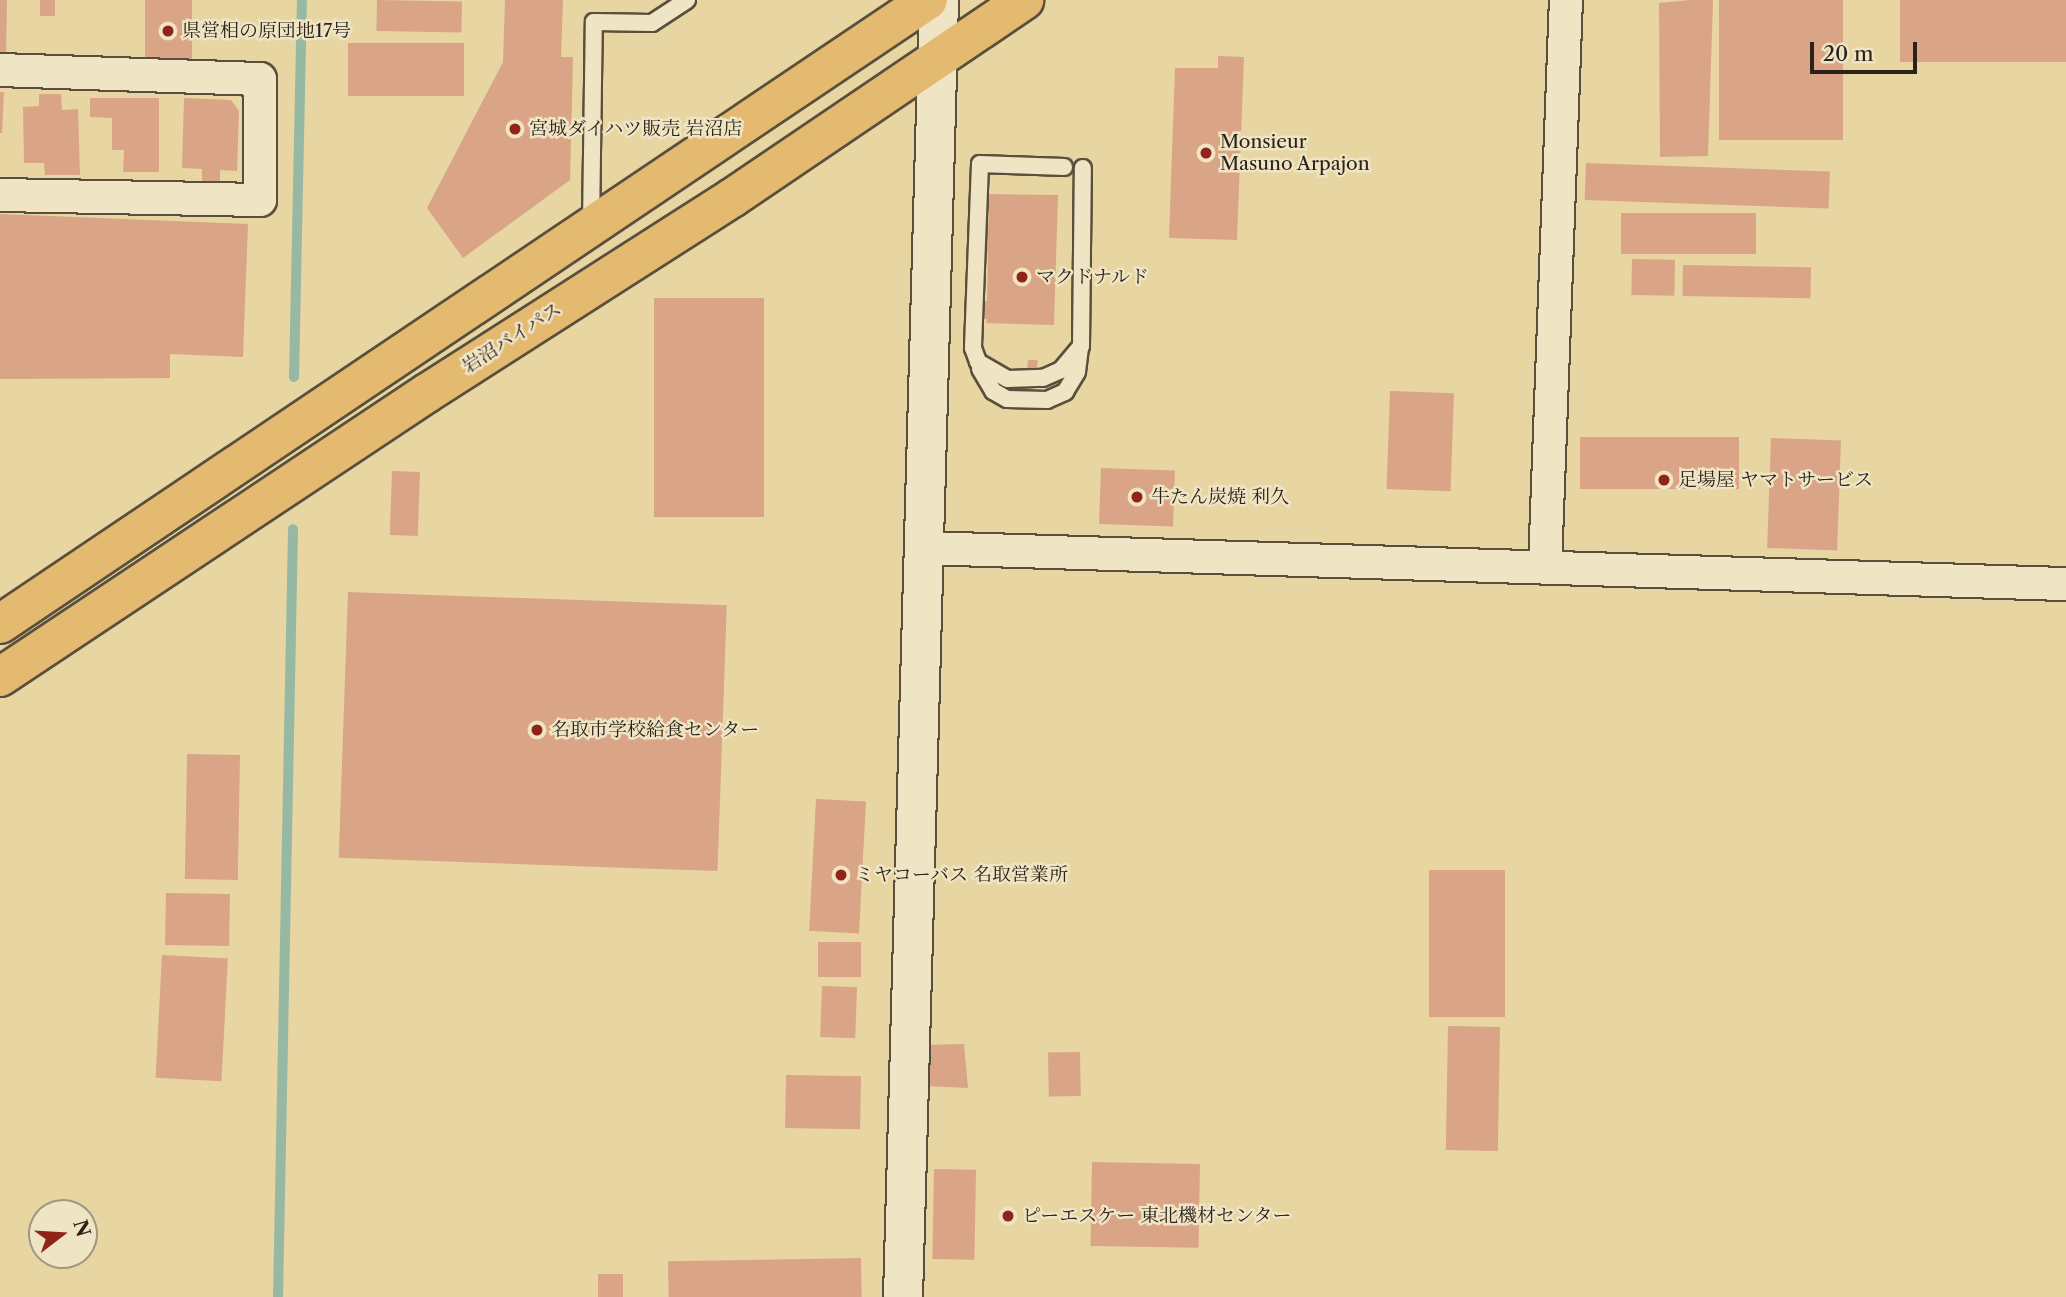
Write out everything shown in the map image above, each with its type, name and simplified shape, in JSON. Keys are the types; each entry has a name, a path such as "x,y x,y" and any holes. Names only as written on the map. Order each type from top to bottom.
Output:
{"highway":[{"path":"0,624 928,0"},
{"name":"岩沼バイパス","path":"0,677 1024,0"}],"street":[{"path":"903,1297 939,0"},
{"path":"1545,566 1566,0"},
{"path":"0,70 260,79 260,200 0,195"},
{"path":"924,548 2066,584"}],"lane":[{"path":"591,226 594,22 652,23 687,0"},
{"path":"1065,167 980,164 972,348 978,362 1007,379 1043,378 1061,370 1081,346 1083,168"}],"building":[{"path":"0,0 7,0 6,58 0,58"},
{"path":"40,0 55,0 55,16 40,16"},
{"name":"県営相の原団地17号","path":"145,0 192,0 192,61 145,61"},
{"path":"377,0 462,1 461,32 376,31"},
{"path":"505,0 563,0 561,57 573,57 570,180 463,258 427,208 503,62"},
{"path":"1713,0 1708,156 1660,157 1659,3"},
{"path":"1719,0 1843,0 1843,140 1719,140"},
{"path":"1900,0 2066,0 2066,62 1900,62"},
{"path":"348,43 464,43 464,96 348,96"},
{"name":"Monsieur Masuno Arpajon","path":"1218,56 1244,57 1237,240 1169,238 1175,68 1218,68"},
{"path":"0,92 4,92 2,133 0,133"},
{"path":"39,94 61,94 62,110 78,109 80,175 45,175 44,163 24,163 23,107 39,106"},
{"path":"90,98 159,98 159,172 123,172 124,150 112,150 112,118 90,117"},
{"path":"184,98 231,100 239,111 237,171 220,170 220,182 202,182 202,169 182,168"},
{"path":"1586,163 1830,172 1829,208 1585,200"},
{"name":"マクドナルド","path":"989,194 1058,195 1054,325 986,323 987,319 976,319 977,301 987,301 988,253 979,252 979,236 988,236"},
{"path":"1621,213 1756,213 1756,254 1621,254"},
{"path":"0,214 248,224 243,357 170,354 170,378 0,379"},
{"path":"1632,259 1675,260 1674,296 1631,295"},
{"path":"1683,265 1811,267 1810,298 1682,296"},
{"path":"654,298 764,298 764,517 654,517"},
{"path":"1028,360 1038,360 1036,374 1027,373"},
{"path":"1390,391 1454,393 1451,491 1387,489"},
{"path":"1580,437 1739,437 1739,489 1580,489"},
{"path":"1771,438 1841,440 1837,550 1767,548"},
{"name":"牛たん炭焼 利久","path":"1101,468 1175,471 1173,527 1099,524"},
{"path":"392,471 420,472 418,536 390,535"},
{"name":"名取市学校給食センター","path":"348,592 727,605 717,871 339,858"},
{"path":"187,754 240,755 238,880 185,879"},
{"path":"816,799 866,802 859,933 809,931"},
{"path":"1429,870 1505,870 1505,1017 1429,1017"},
{"path":"166,893 230,894 229,946 165,945"},
{"path":"818,942 861,942 861,977 818,977"},
{"path":"162,955 228,958 221,1081 156,1078"},
{"path":"822,986 857,987 855,1038 820,1037"},
{"path":"1448,1026 1500,1027 1498,1151 1446,1150"},
{"path":"964,1044 968,1088 926,1086 924,1045"},
{"path":"1080,1052 1081,1096 1049,1097 1048,1053"},
{"path":"786,1075 861,1076 860,1129 785,1128"},
{"path":"1092,1162 1200,1164 1199,1248 1091,1246"},
{"path":"934,1169 976,1170 974,1260 932,1259"},
{"path":"861,1258 862,1297 669,1297 668,1261"},
{"path":"598,1274 623,1274 623,1297 598,1297"}],"waterway":[{"path":"294,377 302,0"},
{"path":"278,1297 293,529"}],"place":[{"name":"県営相の原団地17号","path":"168,31"},
{"name":"宮城ダイハツ販売 岩沼店","path":"515,129"},
{"name":"Monsieur Masuno Arpajon","path":"1206,153"},
{"name":"マクドナルド","path":"1022,277"},
{"name":"足場屋 ヤマトサービス","path":"1664,480"},
{"name":"牛たん炭焼 利久","path":"1137,497"},
{"name":"名取市学校給食センター","path":"537,730"},
{"name":"ミヤコーバス 名取営業所","path":"841,875"},
{"name":"ピーエスケー 東北機材センター","path":"1008,1216"}]}
